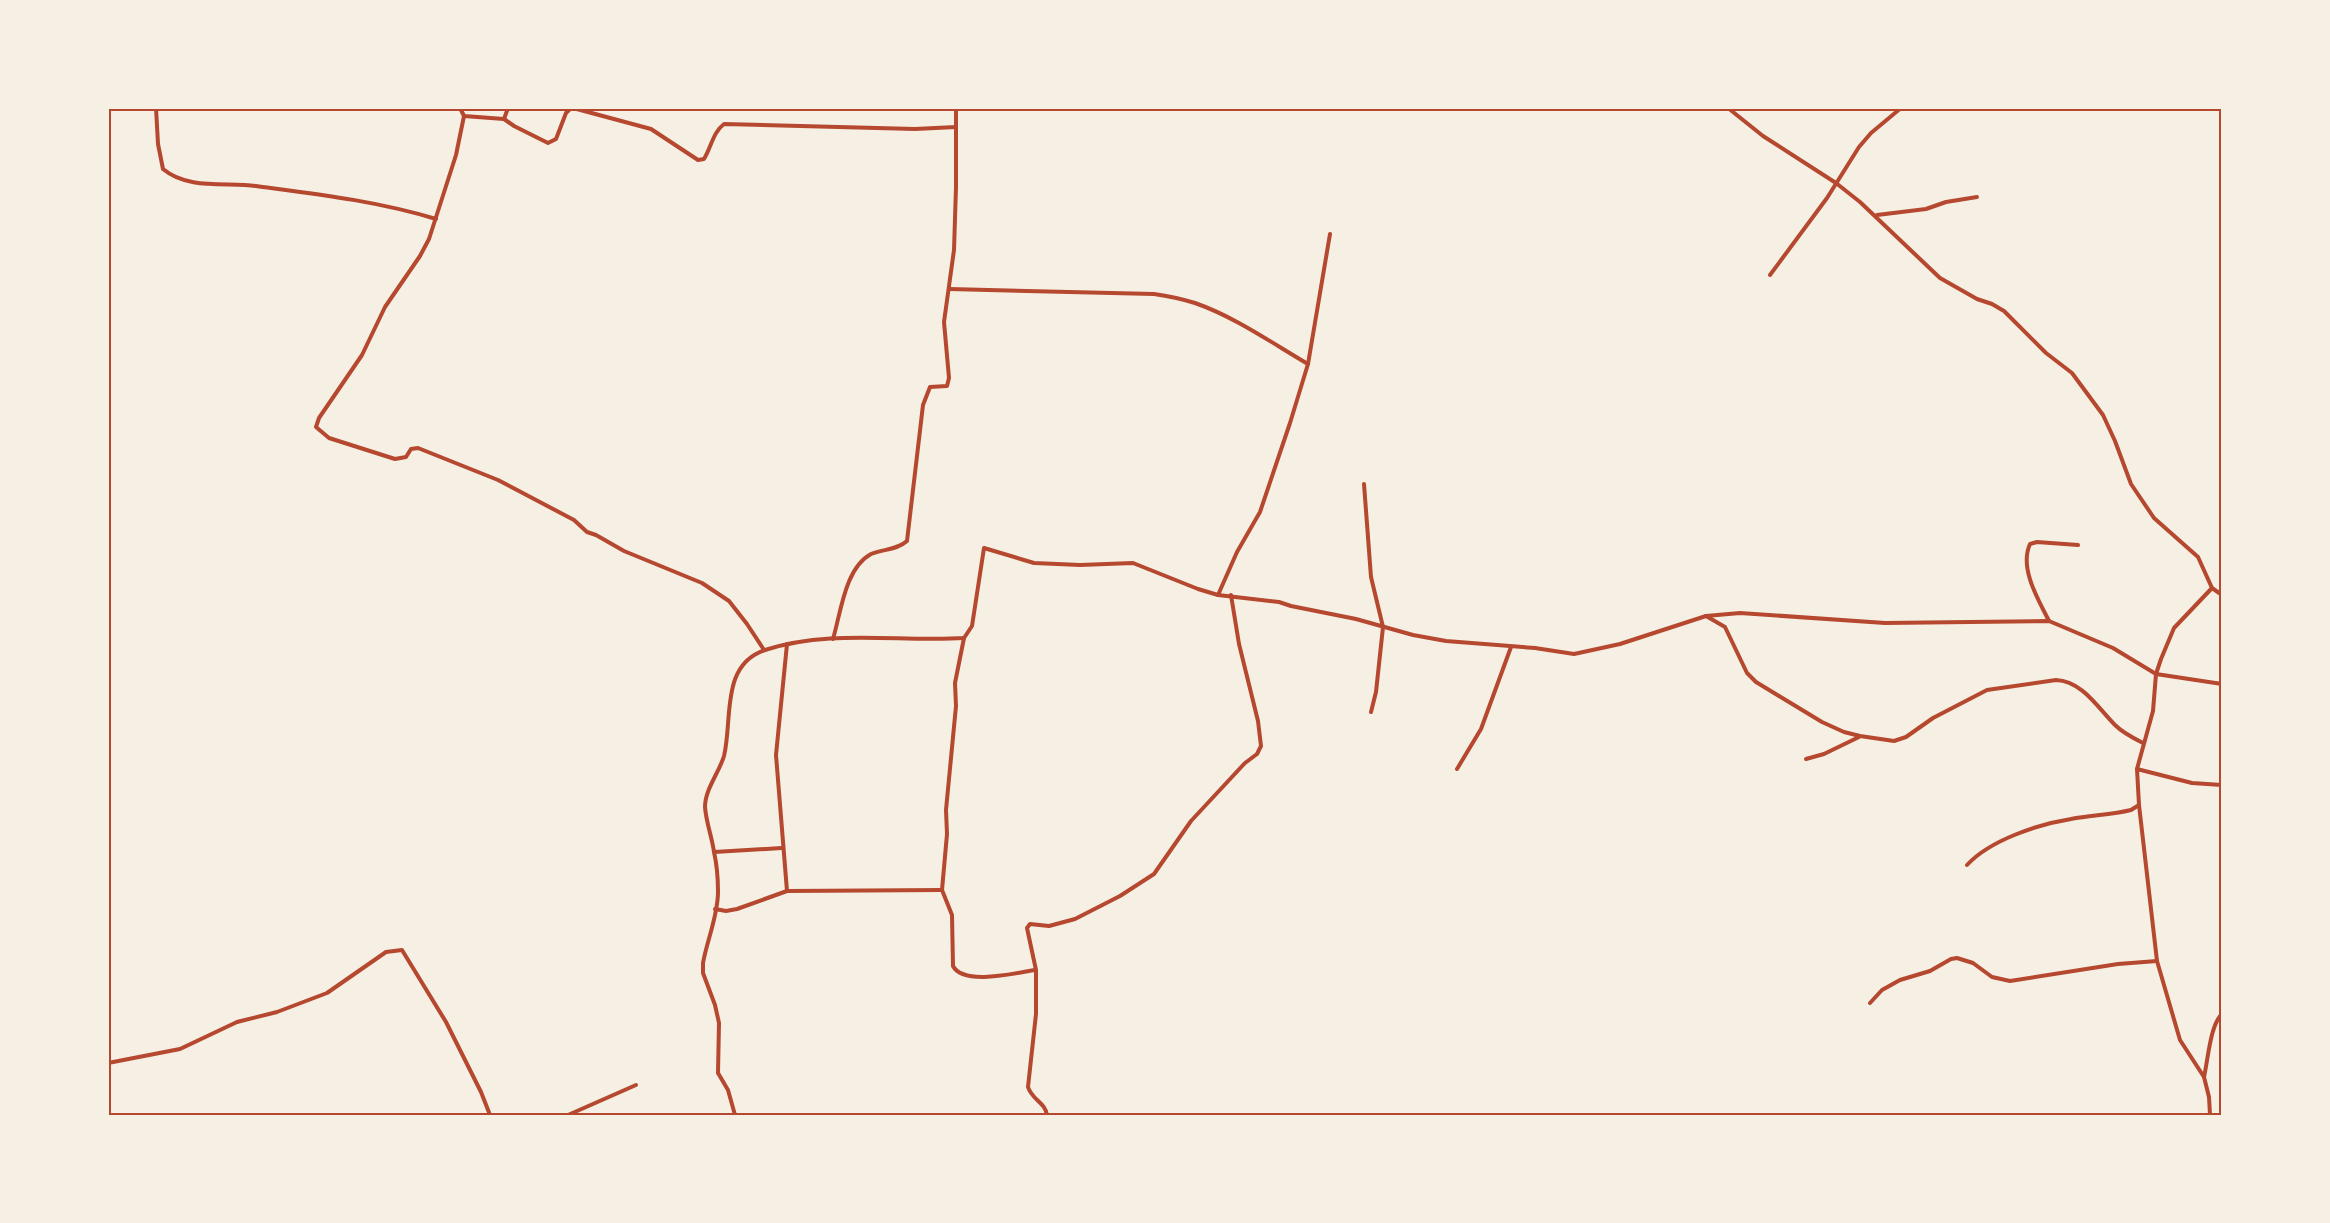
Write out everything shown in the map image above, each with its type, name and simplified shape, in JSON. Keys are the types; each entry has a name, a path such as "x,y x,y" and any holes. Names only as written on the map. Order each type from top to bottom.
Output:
{"street":[{"path":"156,108 158,144 163,169 170,176 198,183 255,186 395,206 436,219"},
{"path":"504,119 508,108"},
{"path":"764,650 729,601 710,587 624,551 587,532 574,519 498,480 418,448 411,449 406,457 387,457 328,438 316,427 319,418 362,355 385,307 420,256 436,219 456,155 462,111 504,119 548,143 556,139 566,113 572,108 651,129 698,160 705,159 720,126 724,124 915,129 956,126"},
{"path":"833,639 854,568 873,553 902,546 907,541 923,405 930,387 947,386 949,378 944,322 954,250 956,108"},
{"path":"1728,108 1763,136 1836,183 1876,215 1940,278 2004,311 2046,353 2072,373 2103,415 2131,484 2154,518 2198,557 2212,588 2222,595"},
{"path":"1770,275 1859,147 1871,133 1900,108"},
{"path":"1876,215 1926,209 1946,202 1977,197"},
{"path":"1218,595 1237,552 1260,512 1308,364 1330,234"},
{"path":"949,289 1154,294 1184,300 1243,326 1308,364"},
{"path":"1364,484 1371,577 1383,627 1376,692 1371,712"},
{"path":"2049,621 2029,574 2028,549 2030,544 2037,542 2078,545"},
{"path":"1036,970 996,976 963,976 956,971 953,966 952,915 942,890 947,834 946,810 957,706 955,683 964,638 972,626 984,548 1034,563 1080,565 1132,563 1218,595 1279,602 1329,612 1413,635 1446,641 1535,648 1574,654 1620,644 1677,624 1694,622 1706,616 1746,614 1885,623 2049,621 2113,648 2156,674 2222,684"},
{"path":"2210,1115 2209,1097 2204,1077 2180,1040 2157,961 2139,805 2138,769 2153,711 2156,674 2174,628 2212,588"},
{"path":"1047,1115 1043,1104 1030,1094 1028,1088 1036,1014 1036,970 1027,928 1030,924 1049,926 1076,919 1120,896 1154,874 1191,821 1245,763 1257,754 1261,738 1239,644 1231,596"},
{"path":"1706,616 1725,627 1747,673 1756,682 1822,722 1860,736 1894,741 1906,737 1934,718 1987,690 2065,680 2094,700 2123,732 2143,743"},
{"path":"735,1115 728,1090 718,1073 719,1023 703,973 703,963 718,894 714,852 705,805 724,757 728,711 736,676 742,662 764,650 812,639 964,638"},
{"path":"787,644 776,755 787,891"},
{"path":"1457,769 1480,729 1511,647"},
{"path":"1806,759 1824,754 1860,736"},
{"path":"2138,769 2186,782 2222,785"},
{"path":"1967,865 1977,854 2010,837 2064,820 2131,810 2139,805"},
{"path":"714,852 782,848"},
{"path":"715,909 726,911 737,909 787,891 942,890"},
{"path":"108,1063 180,1049 237,1022 277,1012 327,993 386,951 402,950 446,1022 490,1115"},
{"path":"1870,1003 1882,990 1900,980 1930,971 1957,958 1973,963 1992,977 2010,981 2118,964 2157,961"},
{"path":"2204,1077 2214,1027 2222,1014"},
{"path":"568,1115 636,1085"}]}
